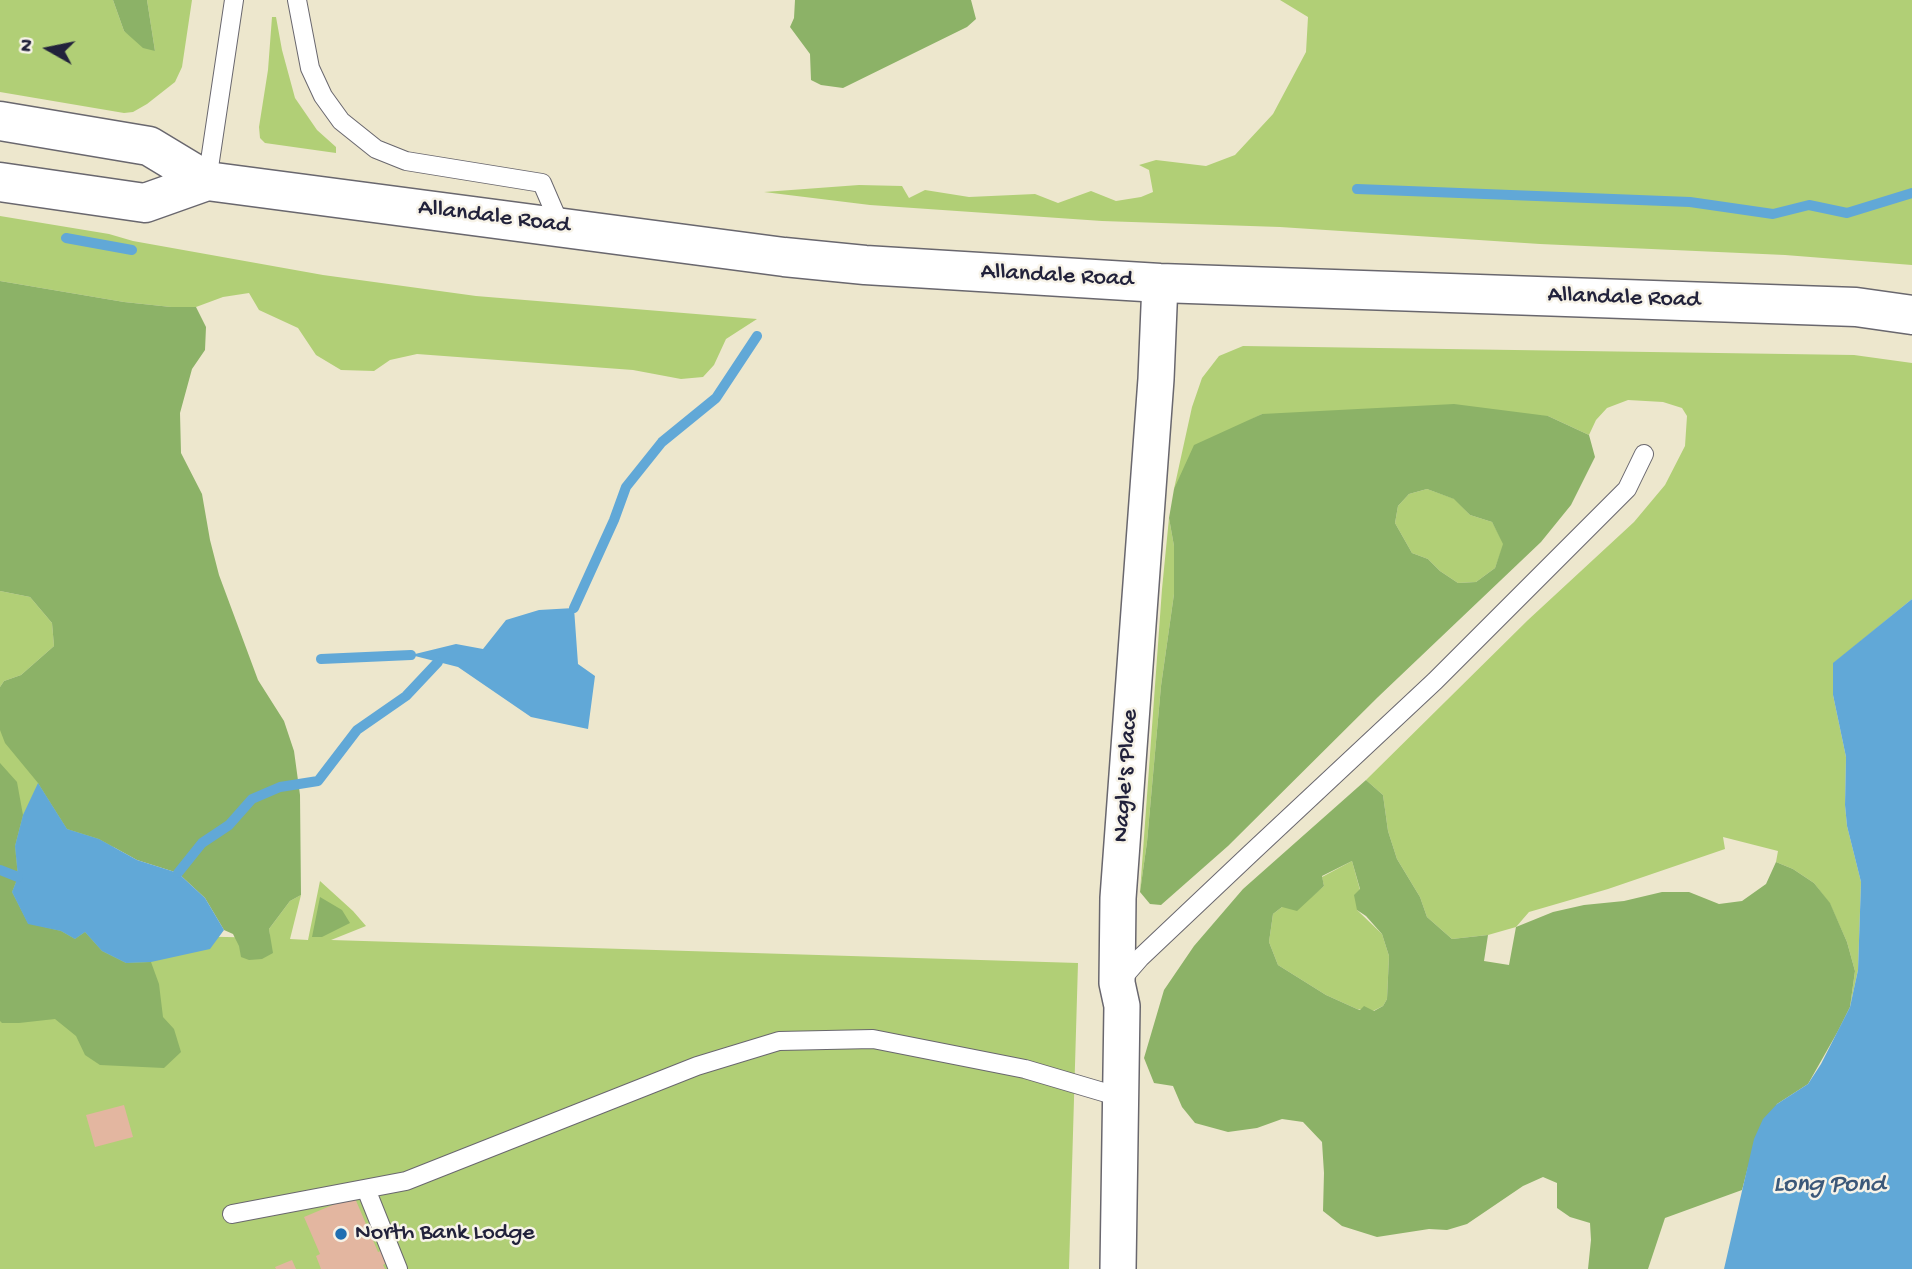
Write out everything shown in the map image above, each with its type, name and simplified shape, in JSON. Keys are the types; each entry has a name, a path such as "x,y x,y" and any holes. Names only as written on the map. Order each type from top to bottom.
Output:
{"main road":[{"name":"Allandale Road","path":"0,121 149,146 207,181 784,257 865,265 1160,283 1856,307 1912,315"},
{"name":"Allandale Road","path":"0,182 145,203 207,181"}],"street":[{"name":"Nagle's Place","path":"1118,1269 1122,1006 1117,983 1118,898 1156,379 1160,283"}],"lane":[{"path":"207,181 234,0"},
{"path":"297,0 310,68 323,96 341,121 376,149 406,162 542,183 561,227"},
{"path":"1117,983 1240,863 1435,681 1627,489 1644,454"},
{"path":"232,1214 406,1181 697,1066 779,1041 873,1039 1025,1069 1120,1097"},
{"path":"366,1189 398,1269"}],"green space":[{"path":"0,0 113,0 124,31 155,51 147,0 192,0 182,67 175,82 133,112 124,113 0,92"},
{"path":"113,0 147,0 155,51 143,48 124,31"},
{"path":"795,0 971,0 976,19 967,27 843,88 821,85 811,80 810,54 790,27 794,18"},
{"path":"1280,0 1912,0 1912,265 1785,255 1540,244 1280,227 1102,221 870,205 764,192 859,185 902,186 909,198 925,190 969,197 1035,194 1058,203 1091,191 1116,201 1141,197 1153,192 1149,170 1139,165 1156,160 1206,166 1235,155 1273,114 1306,52 1308,17"},
{"path":"272,17 276,17 295,98 317,130 336,147 336,153 265,143 260,138"},
{"path":"0,216 323,275 476,296 757,319 726,339 714,365 703,377 681,379 633,370 417,354 390,360 374,371 341,370 316,355 298,328 259,310 249,293 223,297 196,307 171,307 124,302 0,281"},
{"path":"0,281 124,302 196,307 206,327 205,350 192,369 180,413 181,453 202,494 219,575 258,680 284,721 294,751 300,795 301,895 290,901 269,929 273,953 262,959 249,960 241,957 233,934 224,930 205,898 178,873 137,860 99,839 67,829 38,783 5,743 0,730 0,687 4,681 21,675 54,646 52,623 30,597 0,591"},
{"path":"1243,346 1854,355 1912,363 1912,599 1833,664 1833,695 1846,757 1847,826 1861,882 1858,970 1850,1007 1855,971 1847,942 1830,904 1814,883 1776,862 1778,851 1723,837 1725,849 1608,889 1529,912 1516,927 1488,935 1452,939 1427,917 1420,897 1397,859 1388,831 1383,795 1366,780 1528,620 1634,522 1665,485 1685,446 1687,416 1682,408 1663,402 1628,400 1607,408 1596,420 1589,435 1548,416 1262,414 1233,429 1174,489 1192,407 1202,378 1219,356"},
{"path":"1454,404 1548,416 1589,435 1595,457 1571,505 1541,542 1378,697 1228,846 1161,905 1150,904 1140,892 1161,686 1174,594 1174,546 1169,518 1174,489 1194,445 1262,414","holes":["1427,489 1454,499 1470,515 1492,522 1503,544 1495,568 1476,582 1458,583 1428,559 1412,553 1395,523 1398,506 1409,494"]},
{"path":"1427,489 1455,499 1470,515 1492,522 1504,544 1495,568 1476,582 1458,583 1428,559 1412,553 1395,523 1398,506 1409,494"},
{"path":"1169,518 1174,546 1174,594 1161,686 1140,892 1162,589"},
{"path":"0,591 30,597 52,623 54,646 21,675 4,681 0,687"},
{"path":"0,699 182,936 270,938 269,929 290,901 301,895 290,939 308,940 320,881 366,926 331,940 1078,963 1069,1269 0,1269"},
{"path":"0,763 17,782 23,815 15,846 18,877 12,892 28,923 61,931 75,939 85,932 102,951 126,963 151,962 159,984 163,1017 174,1029 181,1052 164,1068 100,1065 85,1055 76,1036 55,1019 19,1023 0,1021"},
{"path":"1366,780 1383,795 1388,831 1397,859 1420,897 1427,917 1452,939 1488,935 1484,961 1509,965 1516,927 1553,912 1662,892 1689,892 1719,904 1742,901 1766,884 1776,862 1814,883 1830,903 1847,942 1855,971 1850,1007 1808,1084 1777,1104 1748,1167 1742,1190 1665,1218 1648,1269 1588,1269 1590,1223 1570,1217 1557,1208 1557,1183 1543,1177 1523,1186 1467,1224 1447,1230 1429,1229 1377,1237 1342,1226 1323,1211 1322,1142 1303,1122 1282,1119 1257,1128 1228,1132 1195,1123 1182,1107 1173,1086 1154,1083 1144,1058 1164,990 1194,946 1243,889","holes":["1352,861 1360,889 1354,895 1357,910 1382,934 1389,956 1387,999 1383,1006 1374,1011 1364,1006 1360,1010 1326,995 1278,965 1269,942 1273,914 1282,907 1297,911 1324,886 1322,876"]},
{"path":"1352,861 1360,890 1357,910 1382,934 1389,956 1387,999 1383,1006 1373,1011 1357,1009 1326,995 1278,965 1269,942 1273,914 1282,907 1311,897 1324,886 1322,877"},
{"path":"320,897 342,910 350,923 322,937 312,937"}],"water":[{"name":"Long Pond","path":"1912,599 1912,1269 1724,1269 1754,1139 1763,1119 1777,1104 1808,1084 1821,1064 1850,1007 1858,970 1861,882 1847,826 1846,757 1833,695 1833,663"},
{"path":"574,608 578,664 595,676 588,729 531,717 458,667 411,655 456,644 483,649 506,620 539,610"},
{"path":"38,783 67,829 99,839 137,860 178,873 205,898 224,930 210,949 151,962 126,963 102,951 85,932 75,939 61,931 28,924 12,892 18,877 15,846 23,815"}],"building":[{"path":"124,1105 133,1137 95,1147 86,1115"},
{"name":"North Bank Lodge","path":"354,1196 378,1252 381,1251 386,1263 383,1265 385,1269 321,1269 316,1256 320,1254 304,1217"},
{"path":"292,1260 296,1269 275,1267"}],"waterway":[{"path":"1357,189 1690,202 1773,214 1809,205 1847,213 1912,193"},
{"path":"66,238 132,250"},
{"path":"574,608 626,487 662,442 716,398 757,336"},
{"path":"321,659 411,655"},
{"path":"178,873 202,843 229,825 252,799 280,787 318,781 357,730 406,696 438,662"},
{"path":"0,870 18,877"}],"place":[{"name":"North Bank Lodge","path":"341,1234"}]}
